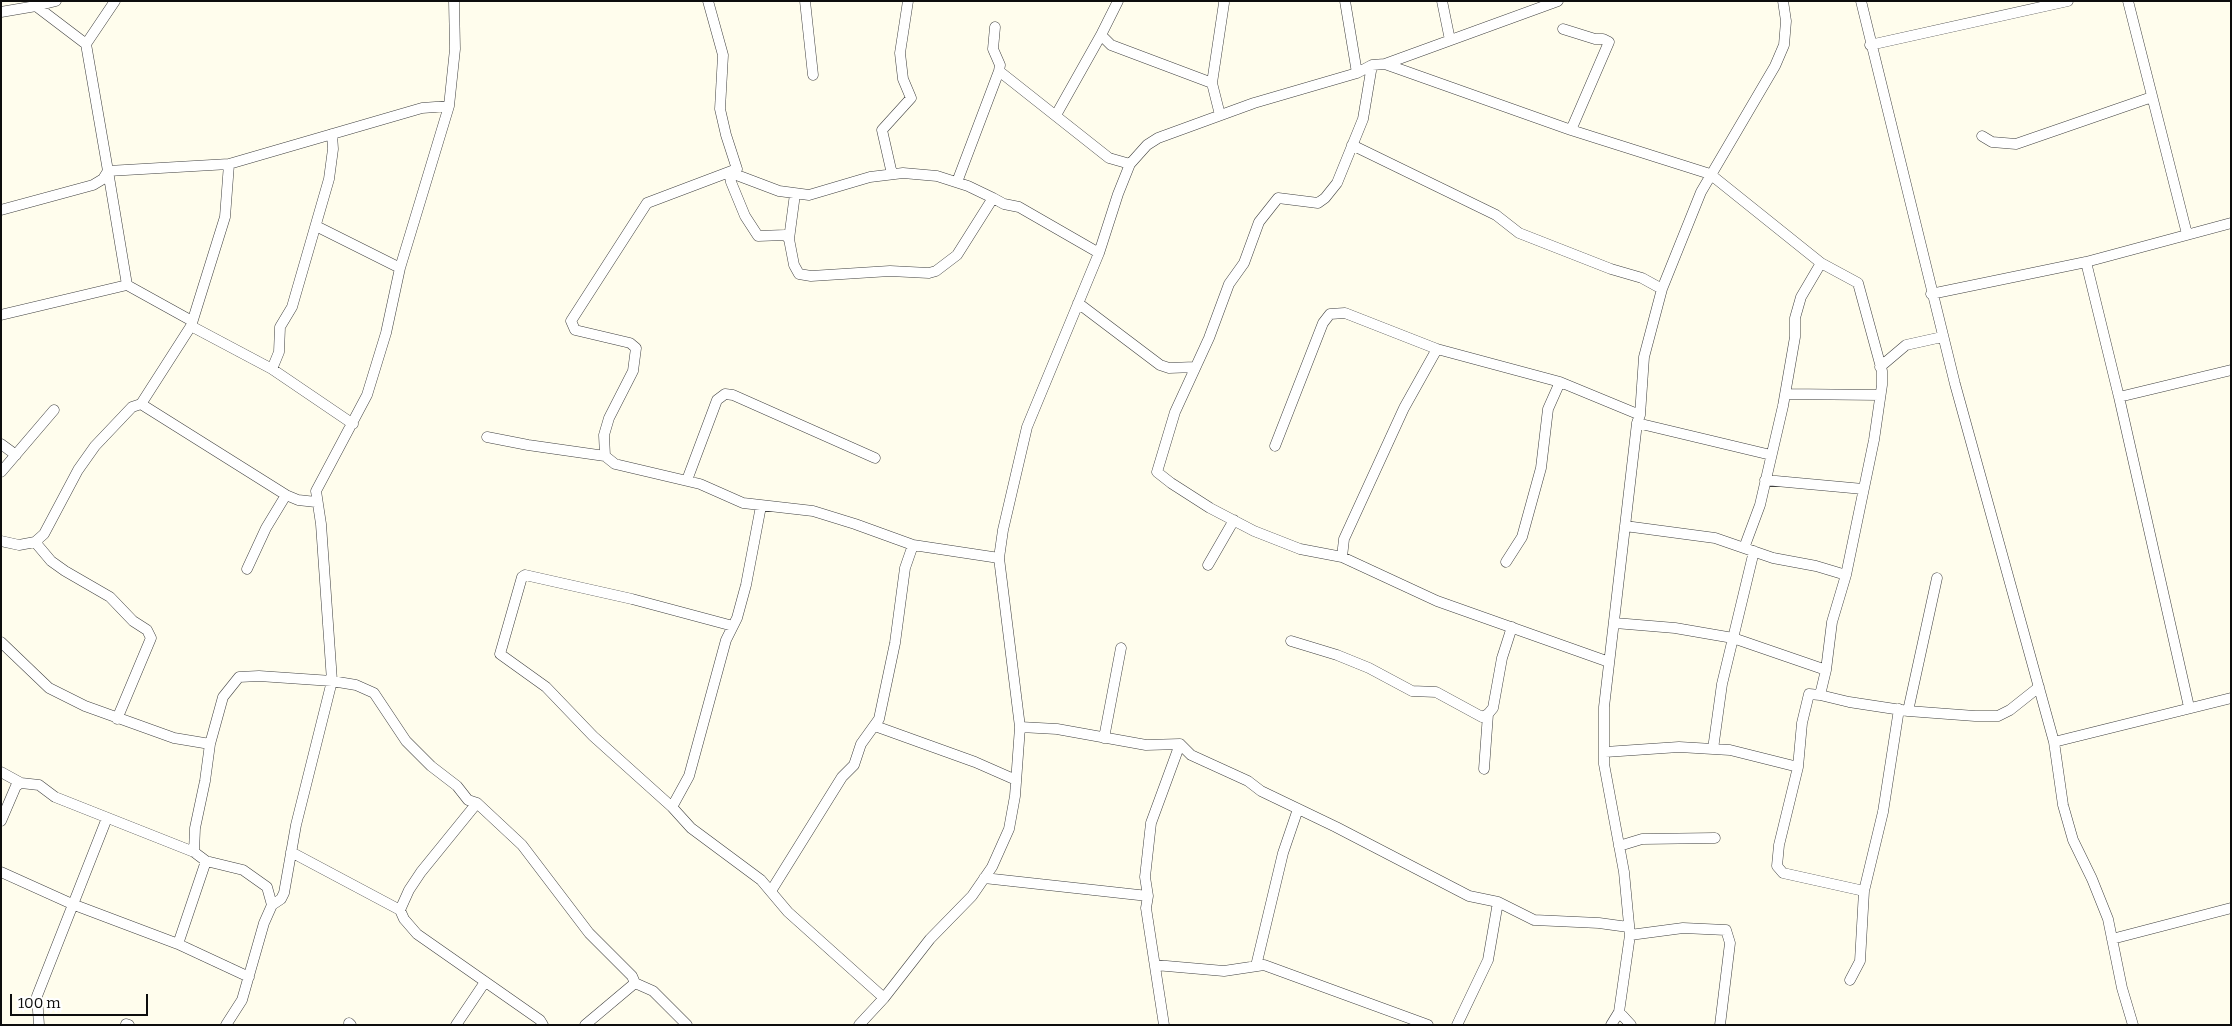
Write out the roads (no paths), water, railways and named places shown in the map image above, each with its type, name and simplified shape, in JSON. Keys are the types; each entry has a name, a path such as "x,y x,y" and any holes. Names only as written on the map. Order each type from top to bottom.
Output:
{"street":[{"path":"1,12 56,1"},
{"path":"86,44 115,1"},
{"path":"226,1025 242,1000 258,940 272,905 281,899 284,893 290,852 332,681 321,524 316,502 316,491 319,482 353,424 367,395 386,334 400,268 449,106 454,49 454,1"},
{"path":"708,1 723,55 720,109 736,172"},
{"path":"805,1 813,75"},
{"path":"892,174 882,130 911,98 903,79 900,53 908,1"},
{"path":"1056,115 1101,36 1118,1"},
{"path":"1345,1 1357,73"},
{"path":"1442,1 1450,40"},
{"path":"859,1025 884,998 930,939 972,896 1000,852 1009,829 1016,780 1020,726 999,558 1017,459 1027,426 1098,253 1130,164 1147,145 1158,138 1220,115 1357,73 1372,65 1385,64 1558,1"},
{"path":"1612,1025 1619,1012 1629,931 1624,872 1604,764 1604,707 1644,357 1662,289 1710,174 1775,66 1784,45 1786,21 1783,1"},
{"path":"1861,1 1870,45 1942,337 2054,742 2063,805 2073,840 2092,879 2108,919 2132,1025"},
{"path":"1870,45 2068,1"},
{"path":"2128,1 2187,234"},
{"path":"1220,115 1212,83 1224,3"},
{"path":"36,6 86,44 127,285"},
{"path":"957,182 999,71 1000,65 993,49 995,27"},
{"path":"1563,29 1595,39 1603,38 1609,42 1571,130"},
{"path":"1101,36 1111,45 1212,83"},
{"path":"1385,64 1571,130 1710,174 1821,263 1858,283 1880,367 1880,395 1874,440 1846,575 1832,622 1826,670 1820,695"},
{"path":"1372,65 1363,119 1337,183 1325,198 1318,203 1278,198 1259,222 1244,263 1229,284 1209,338 1175,412 1157,472 1171,483 1254,531 1300,549 1342,557 1437,600 1608,662"},
{"path":"999,71 1109,158 1130,164"},
{"path":"1982,136 1992,142 2016,144 2152,98"},
{"path":"108,172 229,164 422,108 449,106"},
{"path":"272,369 280,342 280,327 292,306 329,179 333,149 332,134"},
{"path":"1352,145 1496,215 1519,233 1603,266 1642,278 1662,289"},
{"path":"1,541 19,545 35,542 44,534 55,517 78,470 95,446 132,407 141,404 192,324 225,217 229,164"},
{"path":"1,210 93,184 103,179 108,172"},
{"path":"736,172 730,177 730,182 745,216 758,236 785,234 789,239"},
{"path":"605,456 604,435 609,418 633,371 636,348 630,343 575,330 571,320 647,203 736,172 780,191 809,195 870,176 892,174 937,176 957,182 1004,204 1019,207 1098,253"},
{"path":"795,194 789,239 794,265 799,274 812,276 898,270 929,273 936,270 957,255 993,198"},
{"path":"1931,294 2086,262 2231,223"},
{"path":"316,226 400,268"},
{"path":"2086,262 2120,397 2189,707"},
{"path":"1713,749 1720,692 1733,638 1753,527 1784,394 1795,337 1795,318 1801,297 1821,263"},
{"path":"1,315 127,285 272,369 353,424"},
{"path":"1078,303 1160,365 1169,368 1195,367"},
{"path":"1275,446 1322,323 1330,314 1345,313 1437,349 1560,382 1638,419 1771,455"},
{"path":"1880,367 1906,345 1942,337"},
{"path":"1342,557 1344,539 1404,408 1437,349"},
{"path":"2120,397 2231,370"},
{"path":"1506,562 1522,537 1541,468 1548,409 1560,382"},
{"path":"686,480 717,400 725,394 733,395 875,458"},
{"path":"1784,394 1880,395"},
{"path":"141,404 286,495 298,500 316,502"},
{"path":"1,472 54,410"},
{"path":"487,437 605,456 615,464 700,484 743,503 813,511 913,545 999,558"},
{"path":"1,444 16,455"},
{"path":"1765,480 1863,489"},
{"path":"246,569 266,528 286,495"},
{"path":"672,806 689,776 716,674 746,586 761,506"},
{"path":"1208,565 1234,520"},
{"path":"1625,526 1715,538 1773,558 1816,566 1846,575"},
{"path":"35,542 51,561 110,597 133,621 147,630 151,638 117,719"},
{"path":"771,891 842,777 854,765 861,744 879,719 895,643 905,568 913,545"},
{"path":"733,626 622,596 527,575 522,576 499,651 501,656 523,669 546,687 593,736 672,806 691,828 761,880 788,912 884,998"},
{"path":"1850,980 1860,961 1864,891 1883,812 1903,710 1937,578"},
{"path":"1615,623 1675,628 1733,638 1826,670"},
{"path":"1291,641 1337,655 1369,668 1412,690 1436,692 1482,717 1493,708 1502,658 1512,627"},
{"path":"1,642 49,688 85,706 174,738 210,744"},
{"path":"1104,738 1121,648"},
{"path":"194,852 195,828 205,781 210,744 223,697 239,677 259,676 332,681 356,685 374,693 406,741 431,766 457,786 468,800 477,803 522,844 589,934 632,976 635,983 653,992 687,1025"},
{"path":"1864,891 1783,873 1777,866 1798,767 1802,723 1810,694 1903,710 1998,716 2010,710 2039,687"},
{"path":"2054,742 2157,718 2189,707 2231,698"},
{"path":"1484,769 1488,714"},
{"path":"875,726 975,762 1016,780"},
{"path":"1020,726 1057,729 1146,745 1180,744 1191,755 1248,781 1261,791 1462,893 1498,902 1534,920 1599,923 1629,931 1683,928 1726,930 1730,943 1720,1025"},
{"path":"1164,1025 1146,908 1148,896 1145,877 1151,822 1180,744"},
{"path":"1605,752 1679,747 1730,750 1798,767"},
{"path":"1,772 21,783 39,785 55,797 194,852 206,861 243,870 267,886 272,905"},
{"path":"1,821 16,786 21,783"},
{"path":"477,803 420,872 402,901 400,910 404,919 417,934 540,1020 543,1025"},
{"path":"1256,966 1283,853 1298,809"},
{"path":"39,1025 37,996 107,818"},
{"path":"1619,846 1642,839 1715,838"},
{"path":"290,852 400,910"},
{"path":"178,944 206,861"},
{"path":"1,872 72,904 178,944 249,977"},
{"path":"984,878 1148,896"},
{"path":"1457,1025 1488,960 1498,902"},
{"path":"2112,939 2231,908"},
{"path":"1155,965 1224,971 1264,965 1428,1025"},
{"path":"456,1025 485,982"},
{"path":"585,1025 635,983"},
{"path":"1619,1012 1631,1025"}]}
